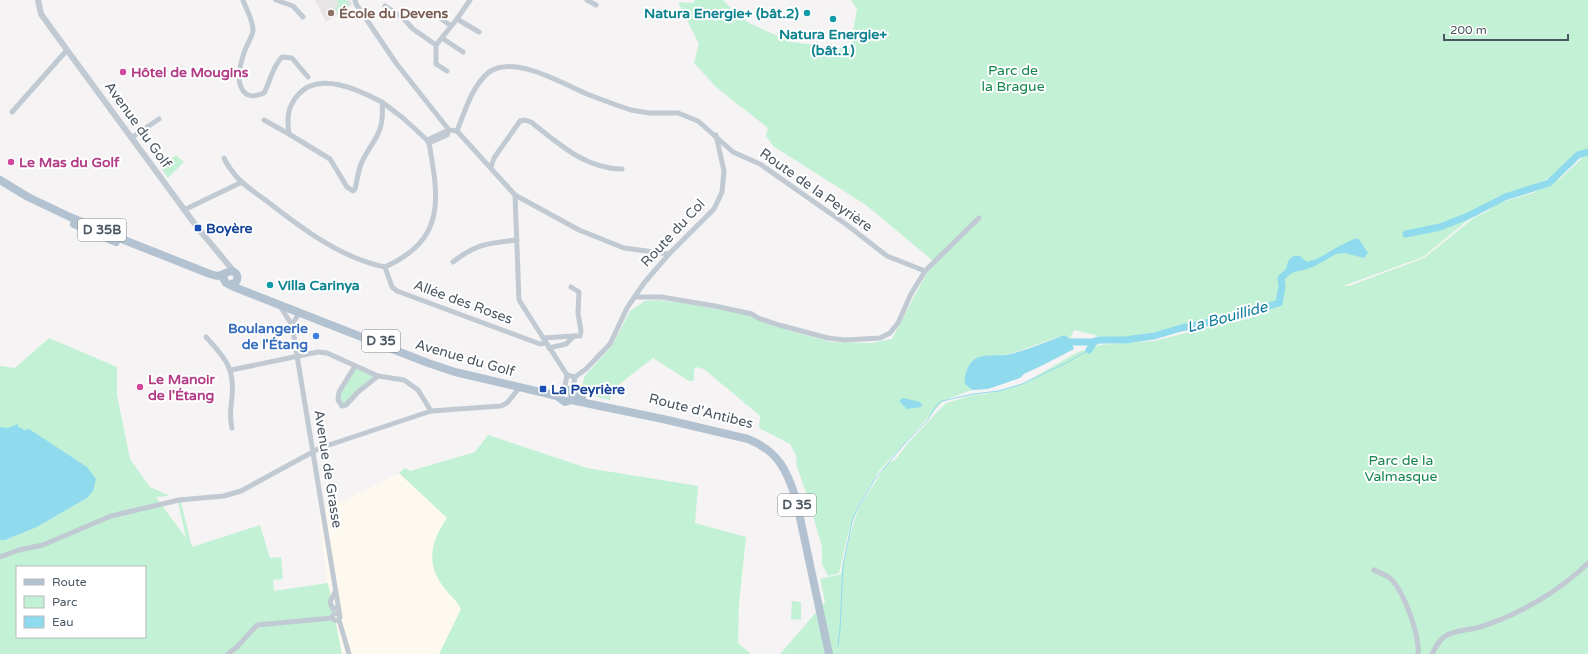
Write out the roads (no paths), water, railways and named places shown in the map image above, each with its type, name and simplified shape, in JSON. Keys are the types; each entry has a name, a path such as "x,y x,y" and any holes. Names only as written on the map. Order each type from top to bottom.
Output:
{"main road":[{"name":"D 35B","path":"0,180 57,211 104,234"},
{"name":"D 35B","path":"0,186 27,201 104,234 124,240 226,279"},
{"path":"232,271 237,276 236,282 226,279 232,271"},
{"name":"Avenue du Golf","path":"237,276 249,289 292,307 456,368 567,395"},
{"name":"Avenue du Golf","path":"226,279 280,306 428,363 455,372 553,395 567,395"},
{"path":"292,307 299,313"},
{"name":"Route d'Antibes","path":"567,395 685,422 755,442 773,453 784,466 796,499 829,654"},
{"name":"Route d'Antibes","path":"685,422 756,439 774,450 785,464 793,479 798,495 834,654"}],"street":[{"name":"Avenue du Golf","path":"38,0 41,14 184,210 229,264 237,276"},
{"path":"243,0 253,31 244,52 239,74 241,89 246,94 252,96 264,93 272,70 282,57 292,58 308,77"},
{"path":"276,0 286,2 293,6 303,18"},
{"path":"355,0 356,4 396,63 449,130"},
{"path":"447,71 436,64 436,45 470,0"},
{"path":"587,0 596,5"},
{"path":"385,6 402,18 413,29 436,45"},
{"path":"435,14 451,26"},
{"path":"457,19 479,32"},
{"path":"442,38 463,52"},
{"path":"12,112 67,50"},
{"name":"Route de la Peyrière","path":"457,131 472,95 482,79 491,71 501,67 511,66 524,68 631,110 649,113 678,113 698,121 716,135 733,152 760,164 780,177 888,256 925,271"},
{"path":"224,158 232,172 242,182 285,215 326,243 349,255 374,265 385,267 408,255 418,246 427,234 433,222 436,208 436,185 428,142 403,118 382,102 352,89 325,83 315,84 303,91 293,101 288,111 287,121 289,134"},
{"path":"264,120 330,159 347,187 353,191 355,189 362,163 381,128 383,117 382,102"},
{"path":"131,138 158,119"},
{"path":"491,167 494,158 520,121 525,120 531,122 570,152 589,163 604,167 622,169"},
{"path":"428,142 449,130 457,131 515,195 579,230 624,248 670,254"},
{"name":"Route du Col","path":"575,377 586,369 610,344 627,308 634,297 670,254 714,209 722,192 724,171 716,135"},
{"path":"184,210 242,182"},
{"path":"515,195 519,300 567,375 567,395"},
{"path":"634,297 661,297 715,306 752,314 758,318 779,325 828,338 845,340 880,338 890,333 898,323 911,294 925,271 979,218"},
{"path":"453,262 467,251 488,243 517,240"},
{"path":"225,261 226,279"},
{"name":"Allée des Roses","path":"385,267 392,287 397,291 540,344 546,343"},
{"path":"546,343 574,336 580,336 581,331 578,313 579,292 571,287"},
{"name":"Avenue de Grasse","path":"280,306 292,325 335,592 336,608 349,654"},
{"path":"292,325 299,313"},
{"path":"546,343 566,344 574,336"},
{"path":"206,337 221,353 231,370 233,383 230,420 232,428"},
{"path":"231,370 318,352 328,353 378,376 396,378 409,383 418,390 432,411"},
{"path":"355,366 339,392 338,400 342,406 346,406 358,392 378,376"},
{"path":"567,375 575,377 567,395"},
{"path":"510,385 511,398"},
{"path":"0,557 19,550 43,545 110,516 179,500 224,496 241,492 313,452 432,411 501,406 507,403 520,387"},
{"path":"1432,654 1438,642 1447,635 1480,627 1524,609 1578,573 1588,563"},
{"path":"1374,570 1389,577 1405,602 1417,636 1418,654"},
{"path":"333,617 336,608"},
{"path":"228,654 237,647 257,625 333,617 336,614 339,618"}],"water":[{"path":"1358,238 1368,253 1364,258 1345,253 1336,254 1315,266 1285,274 1288,261 1293,256 1300,256 1307,262"},
{"path":"1064,335 1070,339 1074,349 1024,374 1020,378 988,389 972,390 965,384 965,378 970,364 979,357 1011,354"},
{"path":"903,398 920,402 922,405 921,407 907,409 900,402"},
{"path":"18,424 18,427 25,430 29,429 87,467 96,479 93,491 87,498 37,527 5,540 0,540 0,427 8,428"}],"waterway":[{"name":"La Bouillide","path":"1406,234 1440,227 1468,216 1505,197 1549,183 1578,155 1588,152"},
{"name":"La Bouillide","path":"1089,350 1094,342 1098,340 1125,340 1154,336 1181,328 1226,319 1279,303 1282,287 1281,278 1292,268"},
{"path":"1071,342 1094,342"},
{"path":"838,646 843,565 852,522 856,511 875,479 906,442 927,421 937,405 942,401 973,394 999,391 1022,384 1089,350"}],"place":[{"name":"École du Devens","path":"331,13"},
{"name":"Natura Energie+ (bât.2)","path":"807,13"},
{"name":"Natura Energie+ (bât.1)","path":"833,19"},
{"name":"Hôtel de Mougins","path":"123,72"},
{"name":"Le Mas du Golf","path":"11,162"},
{"name":"Boyère","path":"198,228"},
{"name":"Villa Carinya","path":"270,285"},
{"name":"Boulangerie de l'Étang","path":"316,336"},
{"name":"Le Manoir de l'Étang","path":"140,387"},
{"name":"La Peyrière","path":"543,389"}],"park label":[{"name":"Parc de la Brague","path":"1013,78"},
{"name":"Parc de la Valmasque","path":"1401,468"}]}
